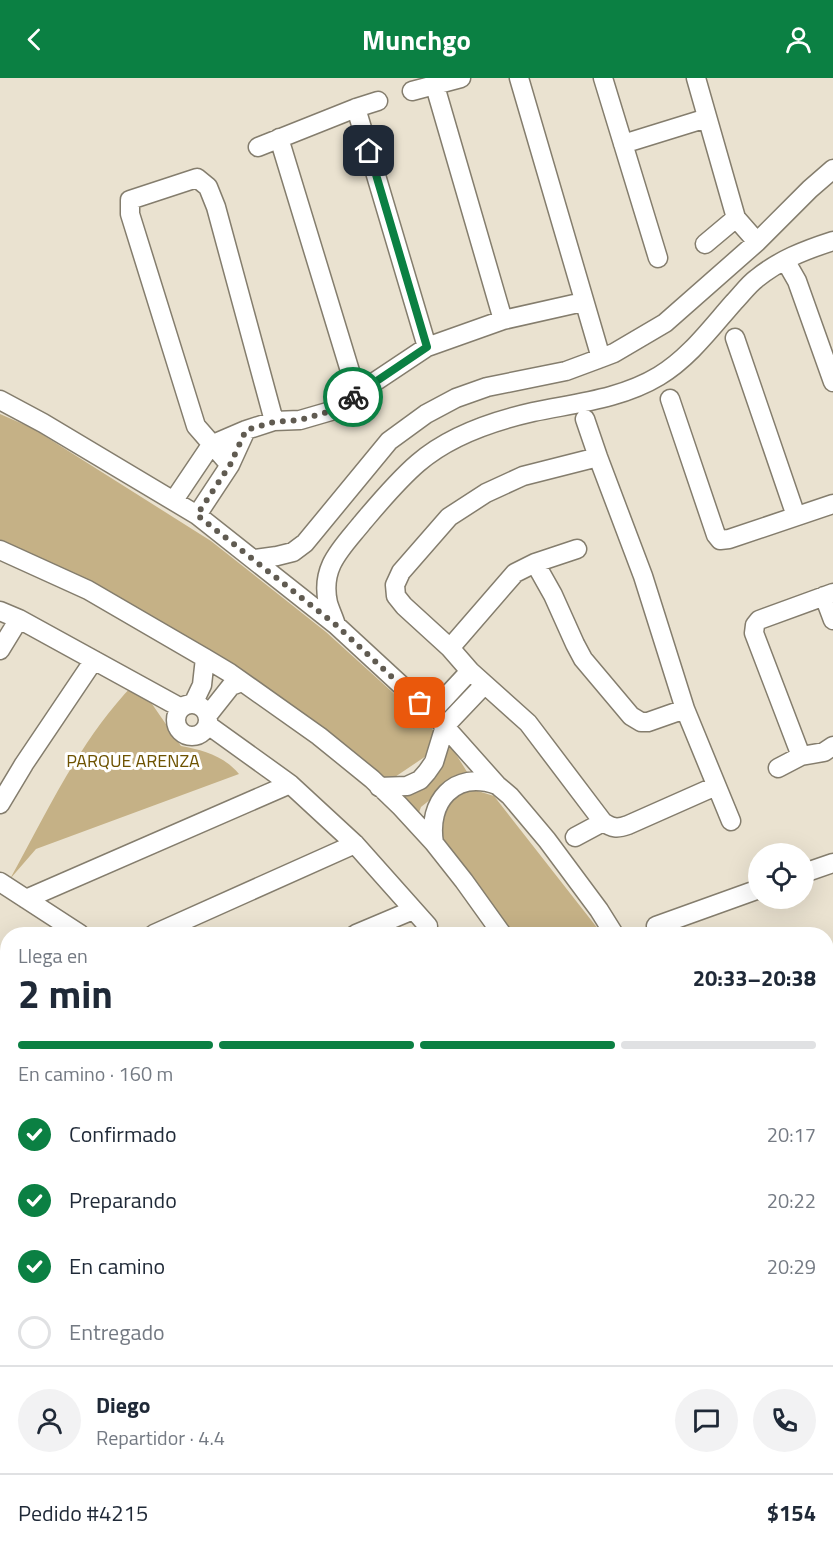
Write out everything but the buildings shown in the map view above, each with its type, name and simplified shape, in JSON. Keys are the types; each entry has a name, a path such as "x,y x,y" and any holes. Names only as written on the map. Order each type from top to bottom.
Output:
{"street":[{"path":"412,91 461,78"},
{"path":"519,78 601,358"},
{"path":"603,78 658,258"},
{"path":"696,78 736,218 757,242"},
{"path":"435,86 503,320"},
{"path":"258,147 378,101"},
{"path":"356,108 427,347"},
{"path":"623,144 707,118"},
{"path":"279,138 357,394"},
{"path":"254,559 293,552 305,543 389,441 426,414 456,398 487,387 566,371 601,358 614,353 664,323 757,242 833,169"},
{"path":"230,465 196,426 130,214 130,200 197,178 208,187 216,207 274,422"},
{"path":"810,189 826,181 833,181"},
{"path":"705,244 736,218"},
{"path":"336,625 328,603 326,584 329,567 375,507 418,463 450,441 482,426 532,412 591,402 635,388 661,375 691,350 755,279 801,252 833,241"},
{"path":"785,260 797,281 833,382"},
{"path":"174,500 211,445 246,430 274,422 300,420 331,411 427,347 503,320 583,302"},
{"path":"735,338 796,516"},
{"path":"670,399 716,535 720,540 833,504"},
{"path":"0,400 43,423 197,515 336,625 431,712 497,785 510,796 547,840 609,927"},
{"path":"585,419 643,576 685,709 731,820"},
{"path":"197,515 230,465 246,430"},
{"path":"598,457 523,476 486,493 449,517 401,572 395,585 396,596 450,648 484,685 528,723 603,822 611,828 619,828 716,786"},
{"path":"450,648 515,573 577,549"},
{"path":"0,550 88,590 205,658 319,736 372,779 400,806 434,843 497,927"},
{"path":"536,563 583,659 631,716 641,722 648,722 685,709"},
{"path":"801,756 754,633 755,625 759,620 828,594 833,620"},
{"path":"0,611 187,706 199,705 205,709 208,720 290,784 355,844 428,926"},
{"path":"0,650 19,619"},
{"path":"205,658 202,685 187,706 177,714 177,726 186,735 193,736 204,731 208,720 231,686 242,682"},
{"path":"0,804 94,660"},
{"path":"431,712 470,671"},
{"path":"379,787 407,786 420,780 434,762 445,726 484,685"},
{"path":"778,768 801,756 824,752 833,746"},
{"path":"434,843 432,822 437,806 447,792 458,786 478,781 497,785"},
{"path":"26,899 290,784"},
{"path":"575,837 603,822"},
{"path":"170,927 355,844"},
{"path":"814,870 833,863"},
{"path":"0,882 69,927"},
{"path":"656,926 682,926 748,894"},
{"path":"373,927 413,910"}],"green space":[{"path":"0,414 32,428 211,541 326,632 432,728 437,741 432,752 386,783 258,687 0,544"},
{"name":"PARQUE ARENZA","path":"133,685 141,688 181,746 213,755 227,763 239,774 36,849 10,879 81,753 114,706"},
{"path":"442,732 469,775 461,775 421,807 417,818 395,800 412,791"},
{"path":"468,788 494,796 597,927 509,927 437,833 442,807"}],"way so far":[{"path":"353,397 331,411 300,420 274,422 246,430 230,465 197,515 336,625 420,703"}],"route":[{"path":"353,397 427,347 369,151"}]}
